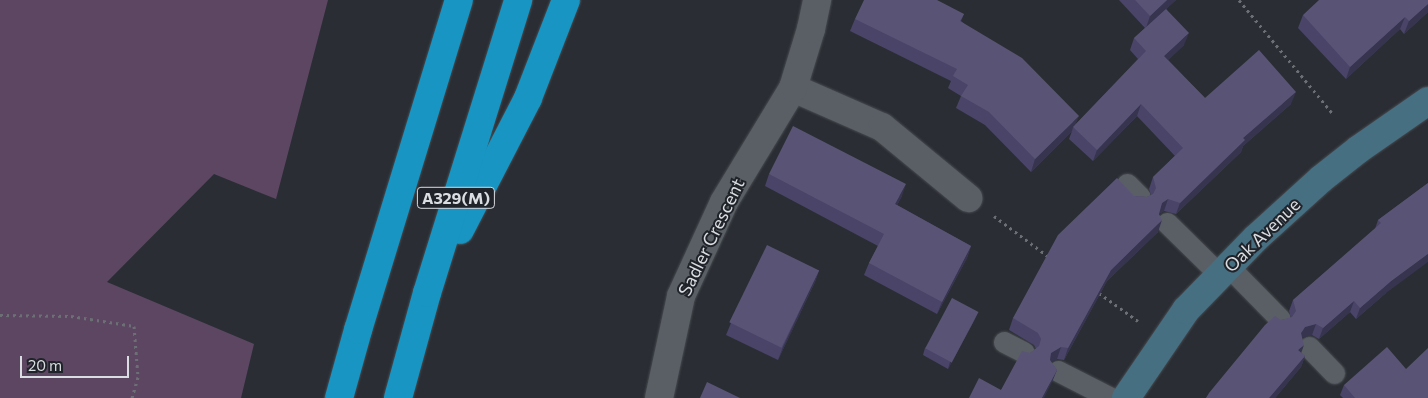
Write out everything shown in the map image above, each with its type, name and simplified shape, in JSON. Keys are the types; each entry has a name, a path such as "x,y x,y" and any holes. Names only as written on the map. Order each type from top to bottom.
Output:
{"highway":[{"name":"A329(M)","path":"438,63 447,0"},
{"name":"A329(M)","path":"340,398 358,330 438,63 459,0"},
{"name":"A329(M)","path":"398,398 427,293 518,0"},
{"name":"A329(M)","path":"427,293 528,98 566,0"}],"street":[{"name":"Sadler Crescent","path":"659,398 682,296 724,202 793,88 811,29 817,0"},
{"path":"793,88 882,127 968,198"},
{"name":"Oak Avenue","path":"1126,398 1186,310 1224,271 1321,179 1428,101"}],"lane":[{"path":"1167,223 1280,318"},
{"path":"1004,342 1024,352"},
{"path":"1310,347 1334,373"},
{"path":"1058,371 1111,398"}],"path":[{"path":"1239,0 1332,113"},
{"path":"968,198 1053,260"},
{"path":"1092,288 1139,322"},
{"path":"0,315 71,316 134,326 138,377 132,398"}],"shaded area":[{"path":"0,0 328,0 276,199 214,174 107,282 254,344 241,398 0,398"}],"building":[{"path":"864,0 937,0 964,14 960,21 1022,58 1079,116 1035,159 989,112 961,96 968,85 953,76 957,69 855,19"},
{"path":"1135,0 1167,0 1150,16"},
{"path":"1319,0 1428,0 1428,4 1409,21 1405,17 1350,67 1303,15"},
{"path":"1166,9 1189,33 1164,56 1205,98 1259,50 1296,92 1243,138 1245,140 1180,203 1168,199 1162,203 1159,214 1162,220 1111,270 1068,348 1061,347 1051,353 1050,360 1057,370 1042,398 969,398 979,378 1001,390 1022,351 1030,353 1039,346 1041,339 1038,333 1013,318 1058,235 1117,178 1134,196 1147,197 1153,194 1156,188 1153,177 1183,148 1141,104 1097,150 1073,127 1146,51 1134,38"},
{"path":"793,126 906,184 895,204 971,246 942,302 869,263 884,234 769,174"},
{"path":"1428,183 1428,254 1390,282 1360,308 1354,301 1323,328 1316,324 1305,327 1301,333 1304,345 1298,350 1305,356 1269,398 1206,398 1265,325 1275,316 1281,320 1292,317 1296,311 1293,300 1381,223 1378,220"},
{"path":"767,245 819,270 781,348 729,322"},
{"path":"952,298 978,312 952,362 925,348"},
{"path":"1387,347 1406,369 1428,348 1428,398 1355,398 1344,385"},
{"path":"707,382 740,398 700,398"}]}
